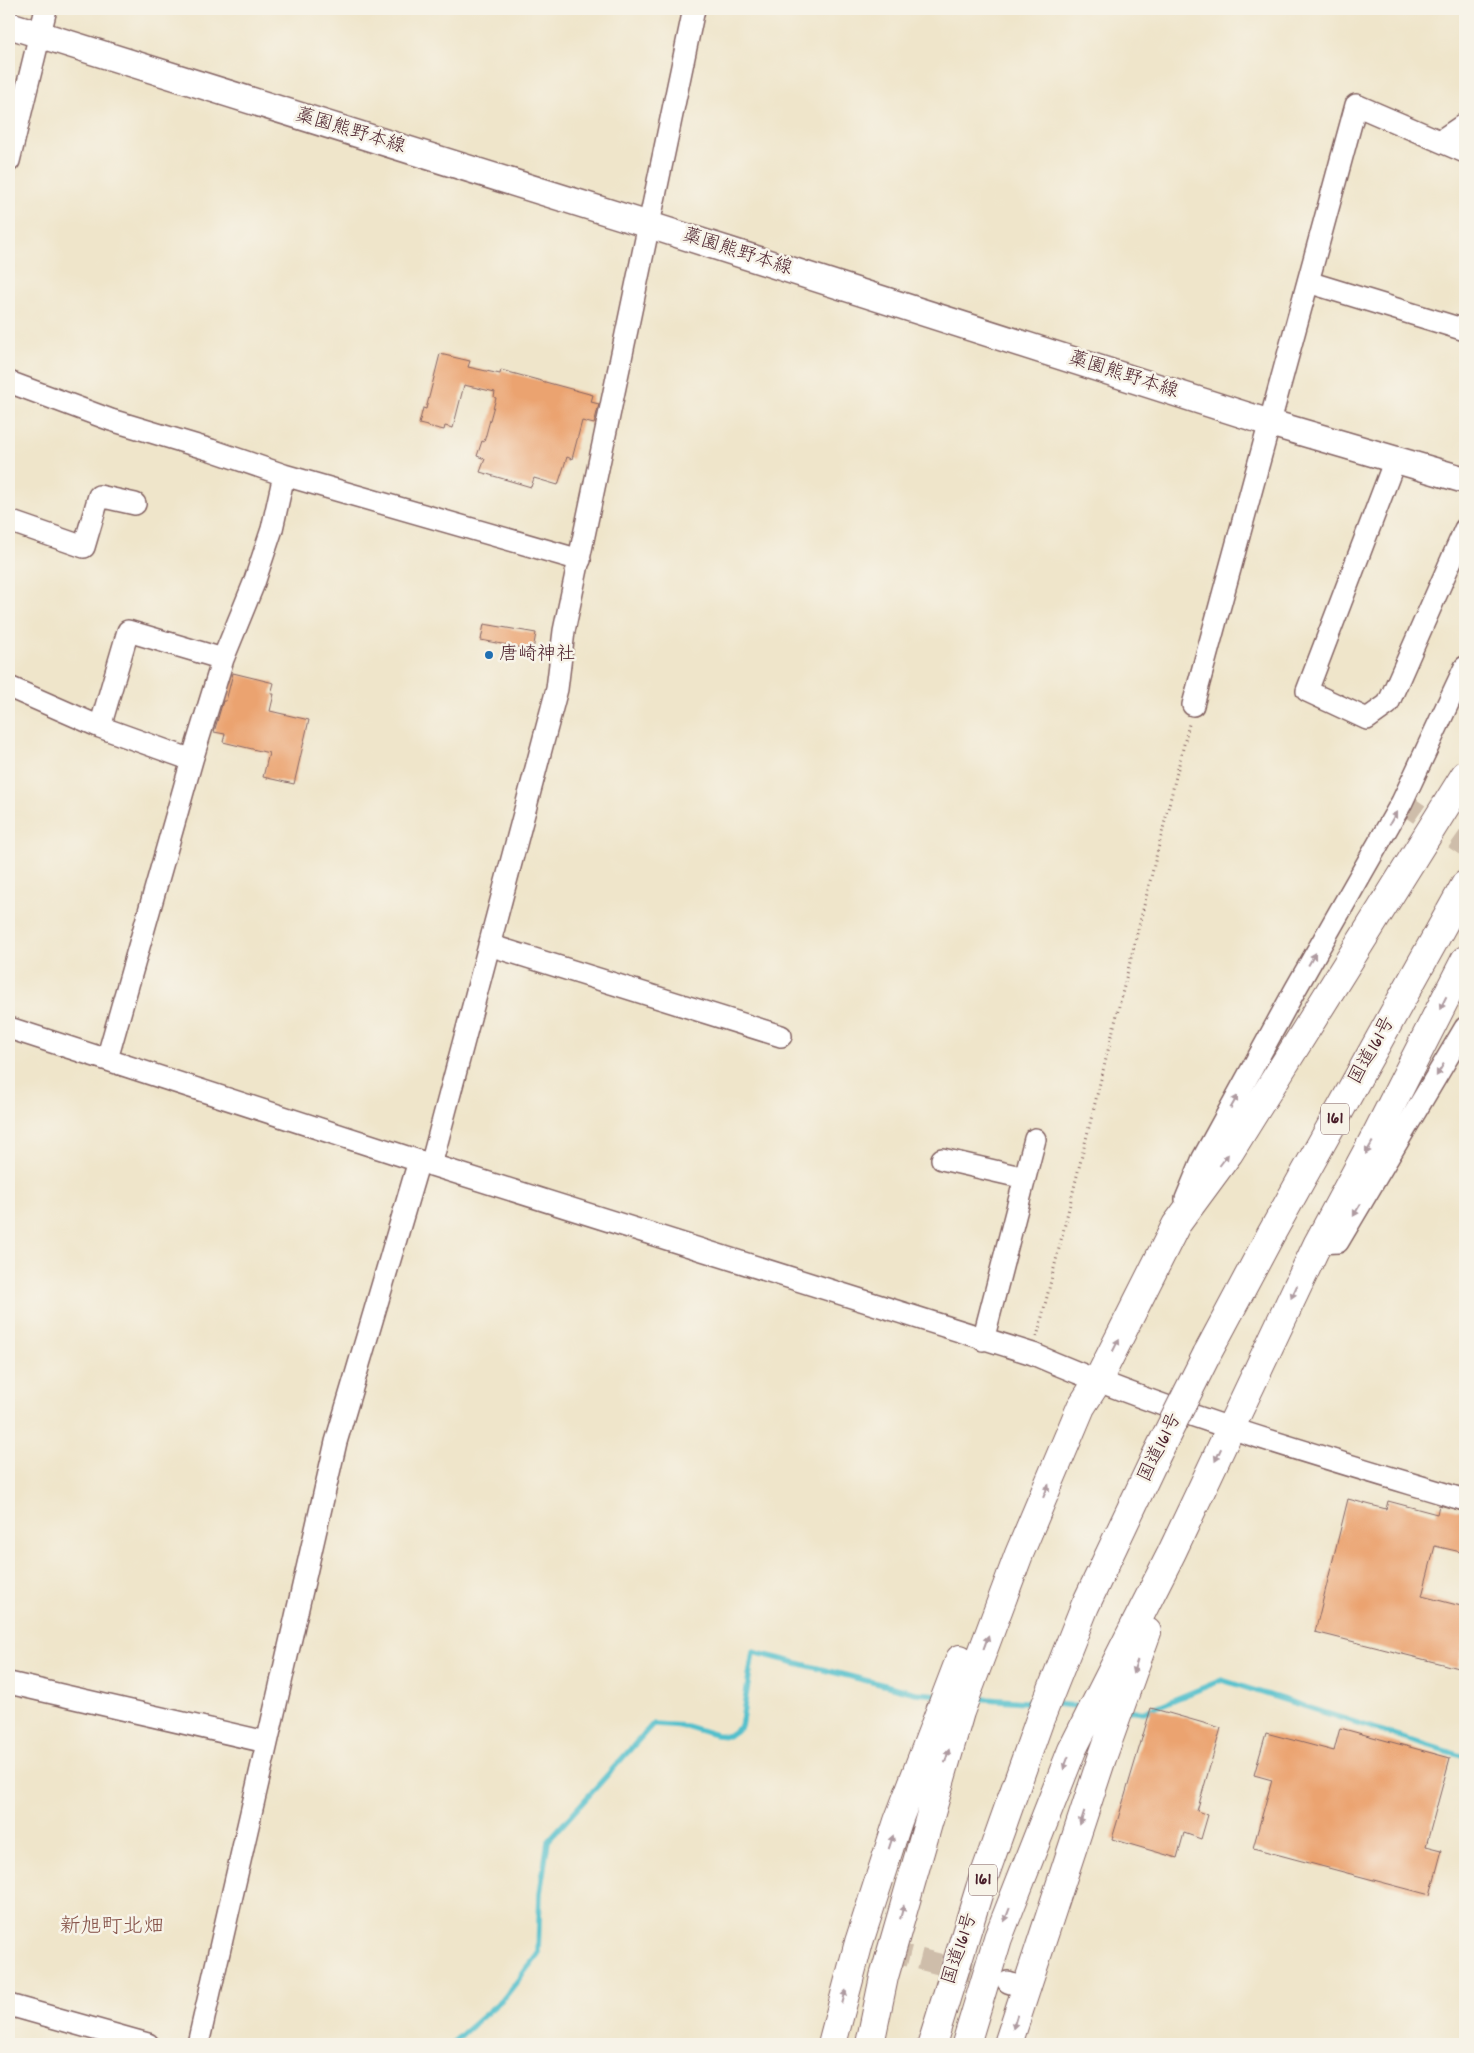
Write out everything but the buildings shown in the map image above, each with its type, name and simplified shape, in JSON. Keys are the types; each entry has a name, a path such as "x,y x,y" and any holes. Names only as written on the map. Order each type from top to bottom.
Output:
{"highway":[{"path":"870,2044 884,1977 955,1699 996,1564 1019,1554 1081,1407 1097,1382 1176,1224 1229,1153 1465,775"},
{"name":"国道161号","path":"932,2044 980,1888 1040,1718 1085,1606 1207,1354 1270,1236 1465,885"},
{"path":"1008,2044 1017,1985 1113,1705 1172,1554 1318,1243 1378,1133 1465,960"},
{"path":"832,2044 859,1942 898,1821 955,1699"},
{"path":"966,2044 998,1938 1072,1750 1087,1720 1113,1705"}],"main road":[{"name":"藁園熊野本線","path":"9,25 649,225 1270,423 1465,480"}],"street":[{"path":"9,161 46,9"},
{"path":"198,2044 336,1442 425,1163 489,945 557,689 564,631 694,9"},
{"path":"1193,705 1356,105 1465,152"},
{"path":"1440,141 1465,124"},
{"path":"1308,282 1465,330"},
{"path":"9,382 111,420 211,450 284,475 580,560"},
{"path":"1395,460 1307,691 1367,719 1388,704 1465,530"},
{"path":"107,1059 192,760 223,659 254,583 272,529 284,475"},
{"path":"9,522 84,547 99,496 135,504"},
{"path":"100,727 128,631 223,659"},
{"path":"1176,1224 1203,1158 1295,990 1402,802 1465,667"},
{"path":"9,688 100,727 192,760"},
{"path":"489,945 781,1036"},
{"path":"9,1028 425,1163 983,1340 1033,1354 1097,1382 1230,1429 1465,1500"},
{"path":"1318,1243 1338,1242 1465,1028"},
{"path":"983,1340 1035,1139"},
{"path":"942,1159 1025,1178"},
{"path":"9,1683 266,1742"},
{"path":"859,1942 889,1950"},
{"path":"9,2005 148,2044"}],"path":[{"path":"1033,1354 1193,705"}],"waterway":[{"path":"451,2044 505,1997 538,1954 540,1893 548,1841 653,1724 686,1726 716,1735 728,1736 741,1727 753,1652 916,1693 939,1695"},
{"path":"1127,1710 1144,1712 1222,1680 1465,1757"},
{"path":"973,1698 1038,1703"},
{"path":"1055,1704 1086,1707"}],"tunnel":[{"path":"1402,802 1465,846"},
{"path":"889,1951 1000,1980"}],"place":[{"name":"唐崎神社","path":"489,655"}],"district":[{"name":"新旭町北畑","path":"112,1928"}]}
